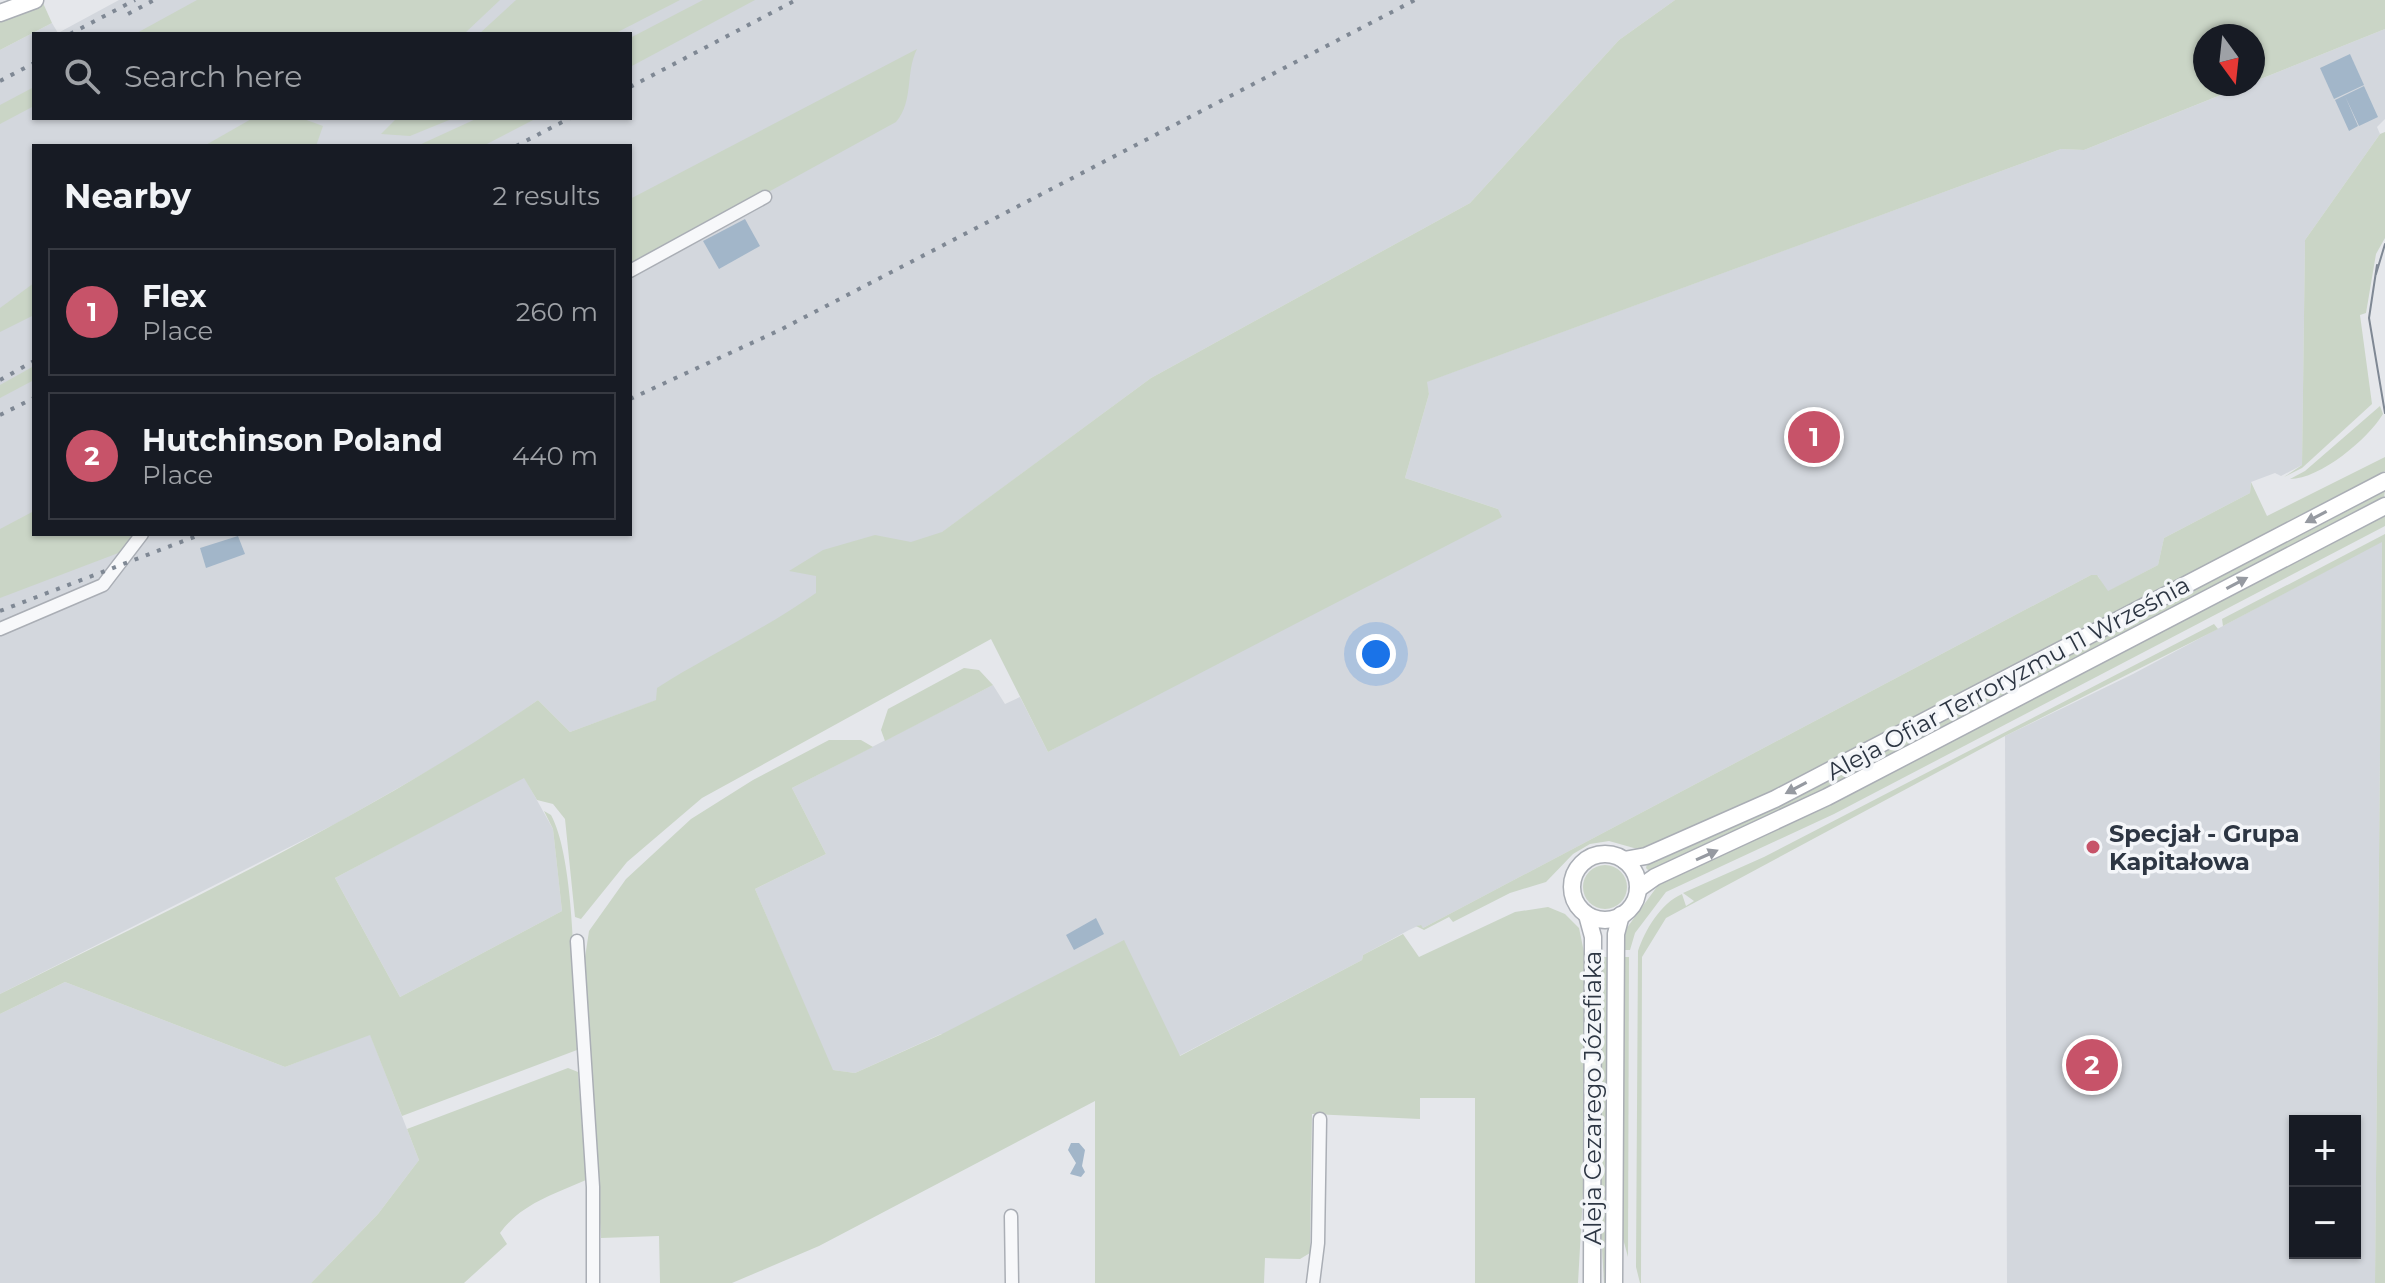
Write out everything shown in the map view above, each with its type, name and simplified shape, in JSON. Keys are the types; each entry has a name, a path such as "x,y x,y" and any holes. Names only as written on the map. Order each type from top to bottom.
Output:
{"street":[{"path":"0,13 35,0"},
{"path":"632,270 765,197"},
{"name":"Aleja Ofiar Terroryzmu 11 Września","path":"1624,860 1646,856 1775,799 2385,481"},
{"name":"Aleja Ofiar Terroryzmu 11 Września","path":"1638,889 1655,877 1827,797 2385,506"},
{"path":"0,629 106,583 141,536"},
{"path":"1606,853 1624,860 1637,879 1638,889 1634,902 1621,915 1602,920 1587,915 1573,898 1574,873 1595,855 1606,853"},
{"name":"Aleja Cezarego Józefiaka","path":"1587,915 1593,937 1592,1283"},
{"name":"Aleja Cezarego Józefiaka","path":"1614,1283 1616,934 1621,915"},
{"path":"577,941 593,1187 593,1283"},
{"path":"1313,1283 1318,1243 1320,1119"},
{"path":"1011,1216 1012,1283"}],"shaded area":[{"path":"119,0 1675,0 1619,40 1470,203 1151,378 834,612 657,700 570,732 538,700 475,744 337,823 0,994 0,50 32,33 32,120 632,120 632,32 60,32"},
{"path":"52,23 57,32 35,32"},
{"path":"2385,29 2385,119 2377,127 2380,134 2305,240 2302,465 2281,476 2275,473 2251,482 2250,493 2164,538 2158,565 2107,592 2098,576 2091,575 1423,928 1420,925 1409,930 1363,955 1362,960 1179,1056 941,1034 855,1073 832,1070 755,889 826,854 792,788 993,685 1005,704 1020,697 1048,752 1498,509 1405,478 1429,394 1426,382 2061,149 2084,150 2218,96 2265,96 2265,77"},
{"path":"2382,541 2375,1283 2007,1283 2005,736 2133,674"},
{"path":"524,777 553,829 562,911 400,997 335,878"},
{"path":"65,982 285,1067 370,1034 419,1160 378,1214 311,1283 0,1283 0,1014"}],"green space":[{"path":"197,0 500,0 466,32 139,32"},
{"path":"516,0 680,0 618,32 481,32"},
{"path":"703,0 755,0 632,66 632,37"},
{"path":"1675,0 2385,0 2385,29 2265,77 2265,24 2193,24 2193,96 2218,96 2084,150 2061,149 1427,382 1429,394 1405,478 1498,509 1502,517 1048,752 991,639 702,798 627,862 581,919 575,917 565,819 553,804 537,800 524,778 335,878 400,997 562,911 553,829 544,811 551,815 559,836 569,895 577,1050 402,1116 370,1035 285,1067 65,982 0,1014 0,994 206,892 342,820 409,782 538,700 570,732 656,700 657,688 816,593 816,576 789,571 823,550 875,535 911,542 942,532 1151,378 1470,203 1619,40"},
{"path":"43,3 52,23 0,50 0,18"},
{"path":"917,49 905,105 896,122 632,267 632,198"},
{"path":"32,88 32,107 0,124 0,105"},
{"path":"250,120 306,120 323,126 317,144 208,144"},
{"path":"395,120 449,120 410,136 381,134"},
{"path":"474,120 533,120 487,144 421,144"},
{"path":"2385,132 2385,238 2376,254 2366,313 2360,315 2372,404 2302,468 2284,477 2302,465 2305,240 2380,134"},
{"path":"32,284 32,316 0,332 0,308"},
{"path":"32,367 32,381 0,398 0,385"},
{"path":"2380,406 2383,414 2355,446 2329,465 2290,479 2305,471"},
{"path":"2385,457 2385,471 1772,791 1641,850 1609,841 1590,844 1573,854 1546,882 1510,893 1453,922 1449,917 1424,930 1416,926 1423,928 2091,575 2097,575 2108,591 2158,565 2164,538 2250,493 2251,482 2267,516"},
{"path":"2385,489 2384,499 1824,791 1650,872 1646,868 1647,864"},
{"path":"32,512 32,536 135,536 121,552 0,598 0,529"},
{"path":"2385,515 2385,526 1834,814 1666,892 1635,933 1630,950 1623,950 1626,929 1659,884 1830,805"},
{"path":"2385,534 2385,1283 2375,1283 2382,542 2223,626 2222,619"},
{"path":"2214,624 2218,629 2005,736 1666,918 1642,957 1640,1283 1636,1267 1638,951 1649,926 1661,910 1682,894 1686,906 1694,901 1683,893 1764,857"},
{"path":"964,668 979,670 993,685 885,741 881,730 888,709"},
{"path":"829,740 861,740 873,747 792,788 826,854 755,889 833,1070 855,1073 942,1034 1124,940 1180,1056 1362,960 1363,955 1403,934 1419,957 1515,912 1548,907 1565,914 1579,928 1585,957 1583,1194 1578,1283 1475,1283 1475,1098 1420,1098 1420,1119 1312,1114 1310,1253 1300,1259 1265,1258 1264,1283 1095,1283 1095,1101 819,1246 732,1283 660,1283 659,1236 601,1238 584,964 589,931 626,879 691,819 753,780"},
{"path":"1605,865 1621,871 1627,887 1621,903 1605,909 1589,903 1583,887 1589,871"},
{"path":"1599,957 1609,957 1607,1283 1604,1283 1599,1198"},
{"path":"1623,957 1629,957 1628,1257 1622,1235"},
{"path":"568,1068 578,1072 586,1180 518,1214 500,1233 507,1244 464,1283 311,1283 378,1214 419,1160 407,1129"}],"water":[{"path":"2350,54 2364,85 2334,99 2320,68"},
{"path":"2364,86 2378,117 2359,126 2345,96 2358,126 2349,131 2335,100"},
{"path":"745,219 760,246 719,269 703,241"},
{"path":"238,536 245,554 206,568 200,548"},
{"path":"1096,918 1104,934 1074,950 1066,935"},
{"path":"1071,1143 1079,1143 1085,1150 1082,1166 1085,1172 1081,1177 1070,1174 1076,1163 1068,1150"}],"tram line":[{"path":"2376,274 2385,244"},
{"path":"2377,265 2369,318 2385,413"}],"railway":[{"path":"74,32 135,0"},
{"path":"128,14 154,0"},
{"path":"632,86 796,0"},
{"path":"632,398 780,330 1415,0"},
{"path":"0,81 32,64"},
{"path":"520,144 566,120"},
{"path":"0,380 32,362"},
{"path":"0,415 32,399"},
{"path":"0,611 197,536"}],"place":[{"name":"Flex","path":"1814,437"},
{"name":"Specjał - Grupa Kapitałowa","path":"2093,847"},
{"name":"Hutchinson Poland","path":"2092,1065"}]}
